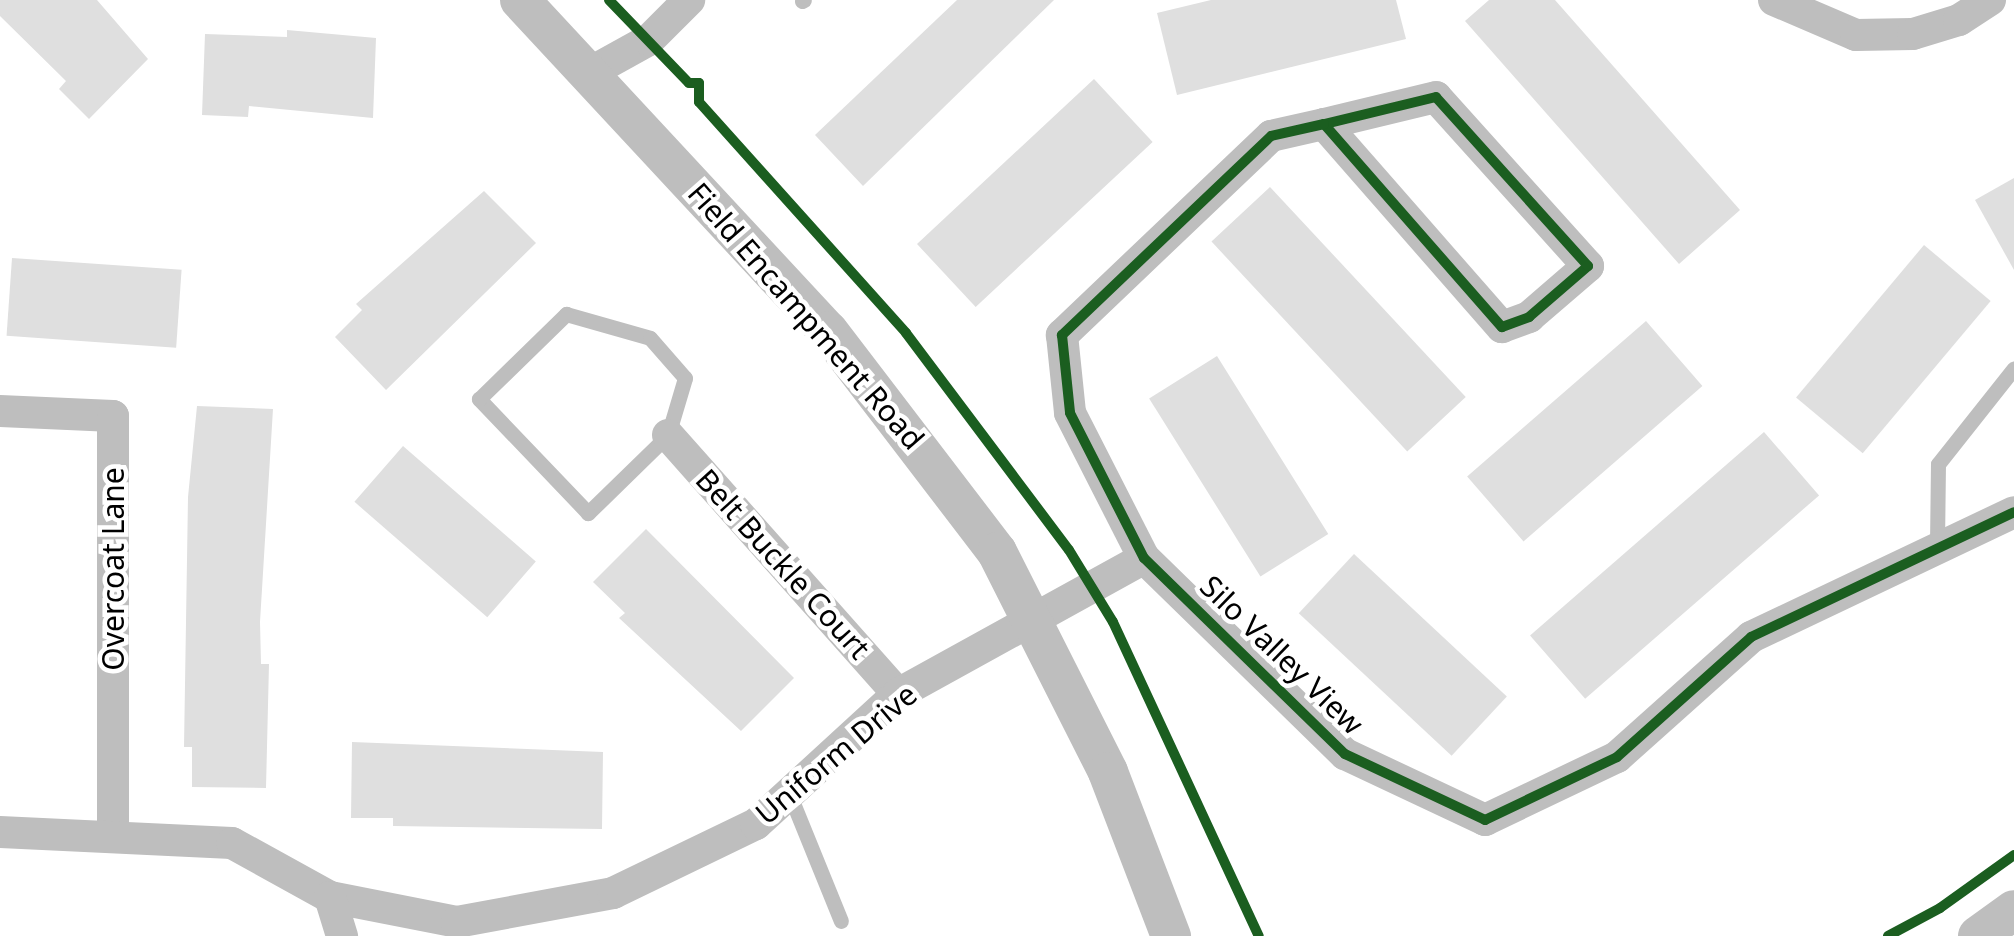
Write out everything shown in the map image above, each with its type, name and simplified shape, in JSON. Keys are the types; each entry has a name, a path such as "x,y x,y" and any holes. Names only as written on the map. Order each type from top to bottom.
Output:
{"street":[{"name":"Field Encampment Road","path":"520,0 828,330 997,552 1108,772 1171,936"},
{"path":"591,72 649,40 689,0"},
{"path":"1774,0 1856,35 1912,34 1959,20 1990,0"},
{"name":"Silo Valley View","path":"1324,124 1502,327 1528,317 1588,266 1436,98 1270,136 1062,334 1070,412 1144,558 1345,754 1486,820 1617,757 1751,637 2014,512"},
{"name":"Overcoat Lane","path":"0,411 113,416 113,836"},
{"name":"Belt Buckle Court","path":"668,435 898,694"},
{"path":"1033,624 1144,558"},
{"name":"Uniform Drive","path":"0,832 232,843 330,898 456,922 613,893 756,824 898,694 1033,624"},
{"path":"330,898 342,936"},
{"path":"1978,936 2014,910"}],"lane":[{"path":"566,314 650,338 685,378 668,435 588,513 479,399 566,314"},
{"path":"1938,545 1938,464 2014,368"},
{"path":"789,794 841,921"}],"building":[{"path":"0,0 97,0 148,59 89,119 59,89 66,81 0,16"},
{"path":"957,0 1054,0 863,186 815,135"},
{"path":"1211,0 1396,0 1406,39 1177,95 1157,13"},
{"path":"1489,0 1555,0 1740,210 1679,264 1465,21"},
{"path":"287,30 376,38 373,118 249,106 248,117 202,115 205,34 287,37"},
{"path":"1094,79 1153,142 976,307 917,244"},
{"path":"2014,178 2014,270 1975,200"},
{"path":"1270,187 1466,397 1407,451 1211,242"},
{"path":"484,191 536,243 386,390 335,337 362,310 356,304"},
{"path":"1924,245 1991,301 1863,453 1796,397"},
{"path":"12,258 182,270 176,348 7,336"},
{"path":"1646,321 1702,386 1524,541 1467,476"},
{"path":"1217,356 1328,534 1260,576 1149,398"},
{"path":"197,406 273,409 260,622 261,664 269,664 266,788 192,787 192,747 184,747 188,497"},
{"path":"1764,432 1819,495 1585,699 1530,635"},
{"path":"403,446 536,561 487,617 354,502"},
{"path":"646,529 794,678 741,731 619,618 625,613 593,582"},
{"path":"1354,554 1507,697 1452,756 1299,613"},
{"path":"352,742 603,752 602,829 393,826 393,818 351,818"}],"cycle path":[{"path":"609,0 689,83 699,83 699,102 906,333 1069,550 1113,622 1259,936"},
{"path":"1324,124 1502,327 1529,317 1588,266 1436,97 1271,136 1062,335 1070,413 1144,558 1345,754 1485,820 1617,757 1751,637 2014,512"},
{"path":"1888,936 1940,908 2014,855"}]}
